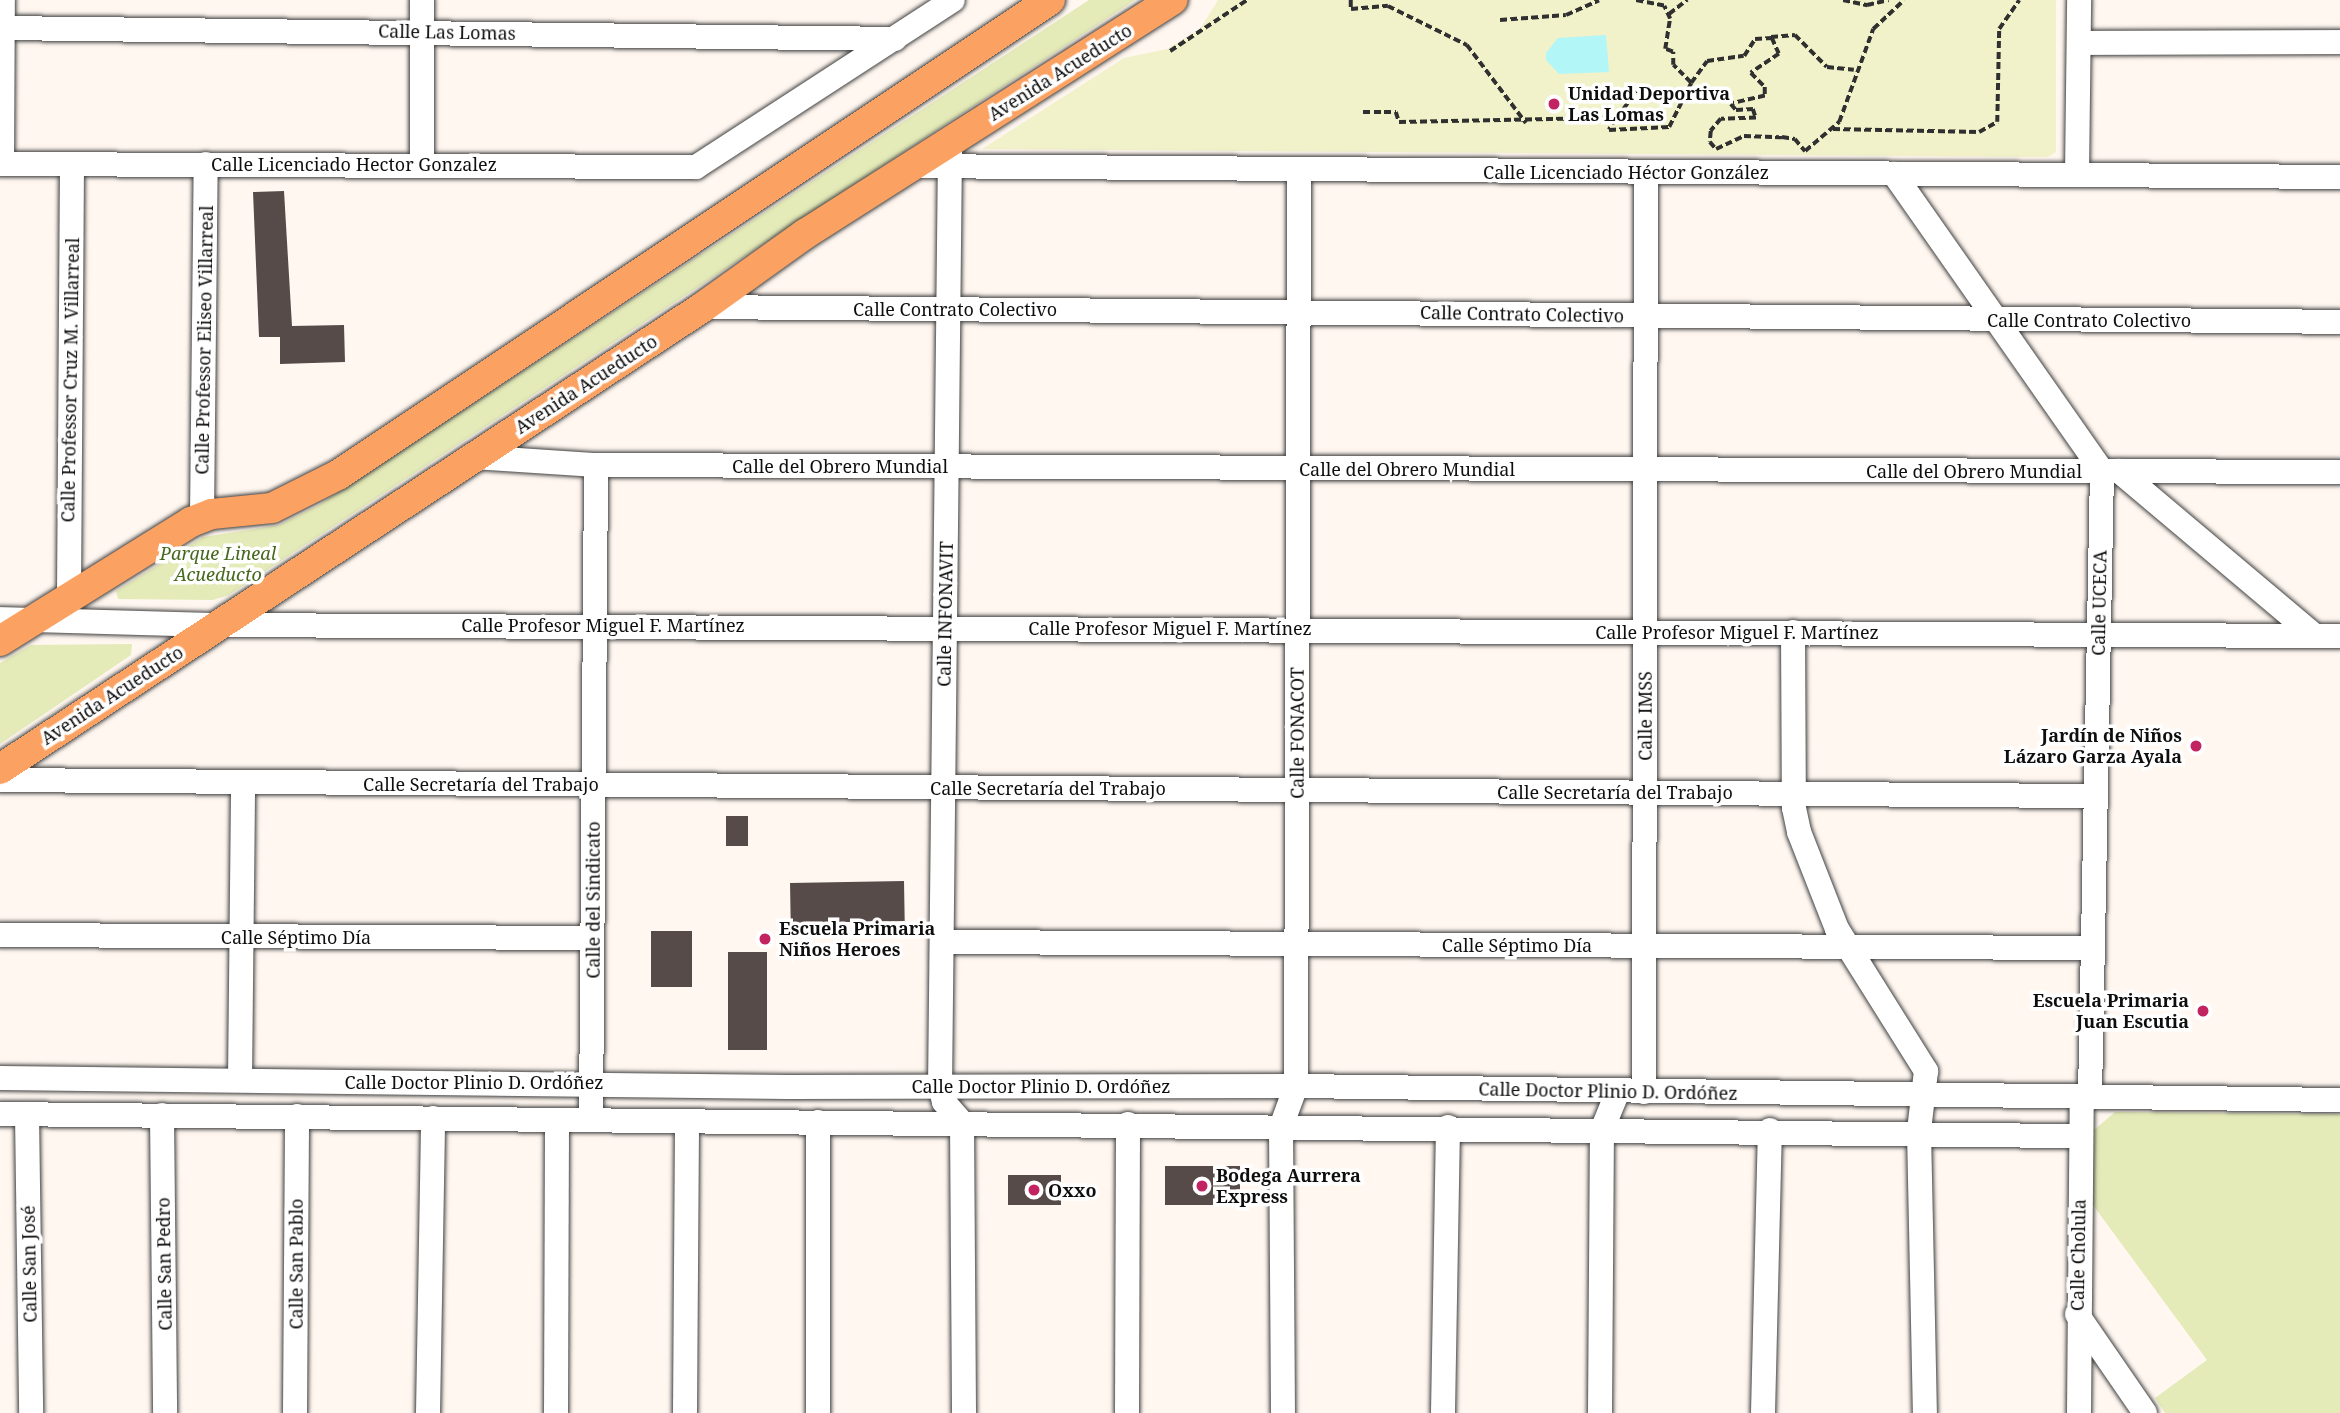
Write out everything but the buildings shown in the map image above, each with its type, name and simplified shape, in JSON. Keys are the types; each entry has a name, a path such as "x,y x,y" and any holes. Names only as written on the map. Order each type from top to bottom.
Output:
{"main road":[{"path":"0,641 69,596 202,517 272,508 338,475 1050,0"},
{"name":"Avenida Acueducto","path":"0,769 703,307 911,166 950,154 1173,0"}],"street":[{"path":"1,164 3,0"},
{"path":"422,0 422,164"},
{"path":"895,39 953,0"},
{"path":"2077,175 2079,0"},
{"name":"Calle Las Lomas","path":"1,28 422,31 895,39"},
{"name":"Calle Licenciado Hector Gonzalez","path":"1,164 688,167 707,163 895,39"},
{"path":"2079,43 2340,42"},
{"name":"Calle Licenciado Héctor González","path":"950,154 1298,169 2340,177"},
{"name":"Calle INFONAVIT","path":"940,1086 950,154"},
{"name":"Calle Professor Cruz M. Villarreal","path":"69,596 72,164"},
{"name":"Calle Professor Eliseo Villarreal","path":"202,517 206,164"},
{"name":"Calle FONACOT","path":"1296,1086 1298,169"},
{"name":"Calle IMSS","path":"1644,1092 1646,172"},
{"path":"1894,174 1994,319 2111,471 2314,635"},
{"name":"Calle Contrato Colectivo","path":"703,307 2340,322"},
{"name":"Calle del Obrero Mundial","path":"474,457 596,465 2340,472"},
{"name":"Calle del Sindicato","path":"591,1119 596,465"},
{"name":"Calle UCECA","path":"2086,1098 2093,948 2099,634 2111,471"},
{"name":"Calle Profesor Miguel F. Martínez","path":"0,619 218,625 595,624 2340,636"},
{"path":"1793,632 1794,794 1802,841 1832,919 1924,1065 1926,1095 1919,1131 1924,1413"},
{"name":"Calle Secretaría del Trabajo","path":"0,780 2095,796"},
{"path":"240,1080 243,782"},
{"name":"Calle Séptimo Día","path":"0,935 593,938"},
{"name":"Calle Séptimo Día","path":"942,942 2093,948"},
{"name":"Calle Doctor Plinio D. Ordóñez","path":"0,1078 788,1087 1296,1086 2340,1100"},
{"path":"940,1086 944,1102 962,1123 964,1413"},
{"path":"1283,1413 1281,1127 1296,1086"},
{"path":"788,1087 788,1122"},
{"path":"1600,1413 1602,1130 1619,1091"},
{"name":"Calle Cholula","path":"2079,1413 2077,1314 2081,1136 2086,1098"},
{"name":"Calle Doctor Plinio D. Ordóñez","path":"0,1114 1919,1131 2081,1136"},
{"name":"Calle San José","path":"27,1114 31,1413"},
{"name":"Calle San Pedro","path":"162,1115 165,1413"},
{"name":"Calle San Pablo","path":"295,1413 297,1116"},
{"path":"428,1413 433,1118"},
{"path":"556,1413 557,1120"},
{"path":"685,1413 687,1122"},
{"path":"818,1122 818,1413"},
{"path":"1126,1413 1128,1124"},
{"path":"1443,1413 1448,1127"},
{"path":"1763,1413 1770,1130"},
{"path":"2077,1314 2145,1413"}],"path":[{"path":"1170,51 1247,0"},
{"path":"1351,0 1351,9 1388,6 1467,45 1526,123"},
{"path":"1500,20 1566,15 1600,0"},
{"path":"1634,0 1658,2 1669,14"},
{"path":"1687,0 1669,14 1665,49 1673,52 1673,65 1690,83"},
{"path":"1843,0 1867,5 1888,0"},
{"path":"1769,37 1777,43 1779,54 1752,73 1765,87 1765,96 1731,104 1736,110 1753,109 1757,116 1751,120 1743,116 1721,119 1709,137 1712,146 1722,148 1744,136 1770,136 1795,139 1805,151 1833,129 1873,29 1904,0"},
{"path":"1833,129 1979,132 1997,122 1999,29 2019,0"},
{"path":"1636,91 1609,130 1669,127 1690,83 1707,61 1744,56 1755,39 1795,35 1826,67 1855,70"},
{"path":"1363,111 1396,112 1399,122 1526,123 1617,118"}],"green space":[{"name":"Parque Lineal Acueducto","path":"1089,0 1135,0 229,595 213,600 118,599 116,591 203,537 279,525 317,506"},
{"name":"Unidad Deportiva Las Lomas","path":"1218,0 2056,0 2056,152 2048,157 982,149 1124,58 1167,49 1200,29"},
{"path":"132,644 131,655 0,744 0,663 31,645"},
{"path":"2115,1112 2340,1114 2340,1413 2165,1413 2155,1398 2207,1360 2090,1201 2093,1131"}],"water":[{"path":"1606,35 1609,72 1559,74 1546,60 1546,53 1558,38"}],"place":[{"name":"Unidad Deportiva Las Lomas","path":"1554,104"},
{"name":"Jardín de Niños Lázaro Garza Ayala","path":"2196,746"},
{"name":"Escuela Primaria Niños Heroes","path":"765,939"},
{"name":"Escuela Primaria Juan Escutia","path":"2203,1011"},
{"name":"Bodega Aurrera Express","path":"1202,1186"},
{"name":"Oxxo","path":"1034,1190"}]}
